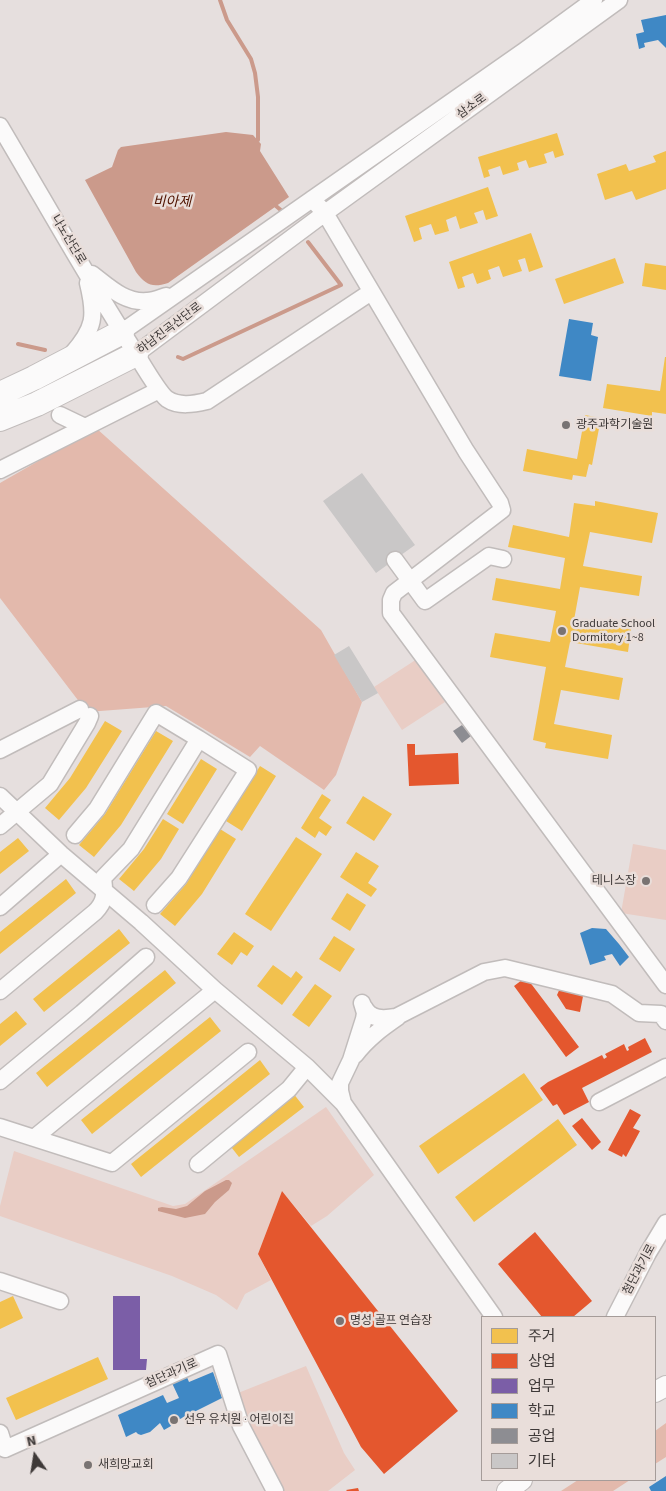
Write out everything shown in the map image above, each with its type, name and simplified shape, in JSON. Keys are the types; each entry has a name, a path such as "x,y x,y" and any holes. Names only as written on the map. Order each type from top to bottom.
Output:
{"highway":[{"name":"하남진곡산단로","path":"0,394 122,332"},
{"name":"하남진곡산단로","path":"0,419 37,404 136,354"}],"main road":[{"path":"507,1491 521,1481"}],"street":[{"name":"삼소로","path":"312,199 594,0"},
{"name":"삼소로","path":"325,213 619,0"},
{"name":"나노산단로","path":"0,126 122,332 159,390"},
{"path":"312,199 325,213 466,451 500,503 502,510 394,593 390,608 393,616 666,985"},
{"name":"하남진곡산단로","path":"122,332 312,199"},
{"name":"하남진곡산단로","path":"136,354 325,213"},
{"path":"84,268 120,296 135,301 148,301 177,294"},
{"path":"64,362 83,341 90,328 93,315 91,296 84,268"},
{"path":"0,470 159,390 166,399 177,403 192,405 207,401 371,292"},
{"path":"60,415 86,427"},
{"path":"395,560 425,601 489,556 503,559"},
{"path":"0,750 85,713 88,723 50,784 0,826"},
{"path":"75,835 97,809 156,713 248,770 179,878 155,905"},
{"path":"0,991 103,905 105,892 103,878 131,849 199,739"},
{"path":"0,796 60,854 141,922 215,990 307,1067 342,1103 493,1316"},
{"path":"0,907 60,854"},
{"path":"0,1081 146,957"},
{"path":"351,1060 363,1044 401,1015 484,972 505,968 612,994 639,1012 660,1014 666,1021"},
{"path":"34,1138 215,990"},
{"path":"342,1103 340,1083 351,1060 364,1019 362,1003 367,1013 377,1018 401,1015"},
{"path":"0,1127 112,1163 248,1052"},
{"path":"198,1164 289,1089 307,1067"},
{"path":"599,1102 666,1067"},
{"name":"첨단과기로","path":"616,1316 648,1253 666,1223"},
{"path":"0,1281 60,1301"},
{"name":"첨단과기로","path":"0,1433 5,1448 218,1354 241,1426 275,1491"}],"shaded area":[{"path":"96,428 321,630 362,702 336,775 324,790 260,746 250,757 166,706 87,712 0,598 0,483"},
{"path":"417,659 445,702 402,730 374,687"},
{"name":"테니스장","path":"633,844 666,850 666,920 621,913"},
{"path":"326,1107 374,1175 327,1216 311,1226 282,1191 258,1254 271,1280 245,1294 237,1310 216,1295 172,1276 0,1216 0,1206 14,1151 173,1206 185,1204"},
{"path":"306,1366 344,1453 355,1470 328,1491 282,1491 248,1427 238,1393"},
{"path":"666,1423 666,1457 656,1463 656,1430"},
{"path":"576,1481 628,1481 613,1491 561,1491"}],"water":[{"name":"비아제","path":"226,132 253,135 261,144 260,151 289,197 168,283 153,285 146,283 136,272 85,180 112,167 118,150 121,147"},
{"path":"226,1180 232,1183 229,1190 205,1214 185,1218 158,1211 158,1208 162,1207 176,1209 187,1206 205,1191"}],"building: 주거":[{"path":"557,133 564,155 555,158 553,151 544,154 547,163 529,168 526,160 517,163 519,170 503,175 500,166 488,170 490,176 484,178 478,157"},
{"path":"666,151 666,189 636,200 632,191 605,200 597,174 626,164 629,171 656,162 653,156"},
{"path":"488,187 498,216 486,220 483,210 474,213 478,223 460,229 456,216 446,220 449,231 435,235 431,224 419,228 422,239 414,242 405,216"},
{"path":"531,233 543,267 529,272 525,258 518,260 522,271 503,277 499,266 488,270 491,279 477,284 473,273 462,277 465,287 458,289 449,262"},
{"path":"615,258 624,283 564,304 555,279"},
{"path":"645,263 666,266 666,290 642,286"},
{"path":"665,357 666,414 652,412 652,416 603,408 607,384 660,391"},
{"path":"585,415 601,418 592,465 589,464 586,477 573,475 572,480 523,471 527,449 577,459"},
{"path":"595,501 658,513 652,543 590,532 583,566 642,576 639,596 580,587 574,620 631,629 628,652 570,642 565,667 623,678 619,700 561,690 554,724 612,735 608,759 545,748 546,743 533,740 546,667 490,657 495,633 550,642 556,611 492,600 496,578 560,589 565,558 508,547 513,525 569,537 574,503 595,506"},
{"path":"105,721 122,731 86,788 59,820 45,808 70,778"},
{"path":"156,731 173,741 121,825 94,857 79,845 105,814"},
{"path":"201,759 217,769 183,824 167,814"},
{"path":"260,766 276,776 242,831 226,821"},
{"path":"322,794 331,800 319,818 332,827 326,836 319,831 315,838 301,828"},
{"path":"363,796 392,814 374,841 346,823"},
{"path":"163,819 179,829 161,859 134,891 119,879 144,849"},
{"path":"220,829 236,839 202,894 175,926 160,914 186,884"},
{"path":"296,837 322,854 271,931 245,914"},
{"path":"18,838 29,851 0,874 0,852"},
{"path":"356,852 379,866 368,883 377,889 371,897 340,877"},
{"path":"66,879 76,893 0,954 0,932"},
{"path":"347,893 366,905 350,931 331,919"},
{"path":"119,929 130,943 44,1012 33,999"},
{"path":"234,932 254,946 247,956 241,952 232,965 217,954"},
{"path":"334,936 355,949 340,972 319,959"},
{"path":"273,965 291,978 296,971 303,977 282,1005 257,986"},
{"path":"165,970 176,983 47,1087 36,1073"},
{"path":"315,984 332,996 309,1027 292,1015"},
{"path":"16,1011 27,1024 0,1046 0,1024"},
{"path":"210,1017 221,1031 92,1134 81,1120"},
{"path":"260,1060 270,1074 141,1177 131,1164"},
{"path":"524,1073 543,1100 438,1174 419,1146"},
{"path":"293,1093 304,1107 239,1157 228,1143"},
{"path":"558,1119 577,1145 474,1222 455,1197"},
{"path":"13,1296 23,1318 0,1329 0,1302"},
{"path":"98,1357 108,1379 16,1420 6,1398"}],"building: 상업":[{"path":"407,744 415,744 415,755 458,753 459,784 409,786"},
{"path":"526,977 579,1047 566,1057 514,986"},
{"path":"561,986 584,991 580,1012 566,1009 557,995"},
{"path":"645,1038 652,1052 582,1088 589,1102 564,1115 557,1104 553,1106 540,1088 548,1082 602,1055 604,1059 607,1057 605,1054 624,1044 627,1051 629,1050 628,1047"},
{"path":"630,1109 641,1115 633,1128 640,1131 626,1157 623,1154 622,1157 608,1150"},
{"path":"582,1118 601,1142 592,1150 572,1126"},
{"name":"명성 골프 연습장","path":"282,1191 458,1411 384,1474 361,1447 258,1254"},
{"path":"535,1232 592,1301 574,1316 541,1316 498,1264"},
{"path":"358,1488 359,1491 346,1490"}],"building: 업무":[{"path":"113,1296 140,1296 140,1359 147,1359 146,1370 113,1370"}],"building: 학교":[{"path":"666,15 666,48 658,40 644,43 645,47 639,49 636,34 644,32 641,20"},
{"path":"569,319 593,323 591,335 598,337 591,381 559,376"},
{"path":"592,928 606,929 629,957 620,966 612,954 604,956 606,960 590,965 580,933"},
{"path":"213,1372 222,1398 170,1424 171,1426 164,1430 160,1423 150,1432 141,1435 136,1432 126,1437 118,1415 163,1395 167,1403 179,1398 172,1383 186,1375 189,1382"},
{"path":"666,1476 666,1491 651,1491 649,1487"}],"building: 공업":[{"path":"462,725 471,736 462,743 453,731"}],"building: 기타":[{"path":"362,473 415,545 376,573 323,501"},
{"path":"349,646 378,693 362,702 334,655"}],"waterway":[{"path":"220,0 227,20 251,59 255,73 258,97 258,140"},
{"path":"276,206 283,212"},
{"path":"178,357 183,359 341,285 308,242"},
{"path":"18,344 45,350"}],"place":[{"name":"광주과학기술원","path":"566,425"},
{"name":"Graduate School Dormitory 1~8","path":"562,631"},
{"name":"테니스장","path":"646,881"},
{"name":"명성 골프 연습장","path":"340,1321"},
{"name":"선우 유치원 · 어린이집","path":"174,1420"},
{"name":"새희망교회","path":"88,1465"}]}
